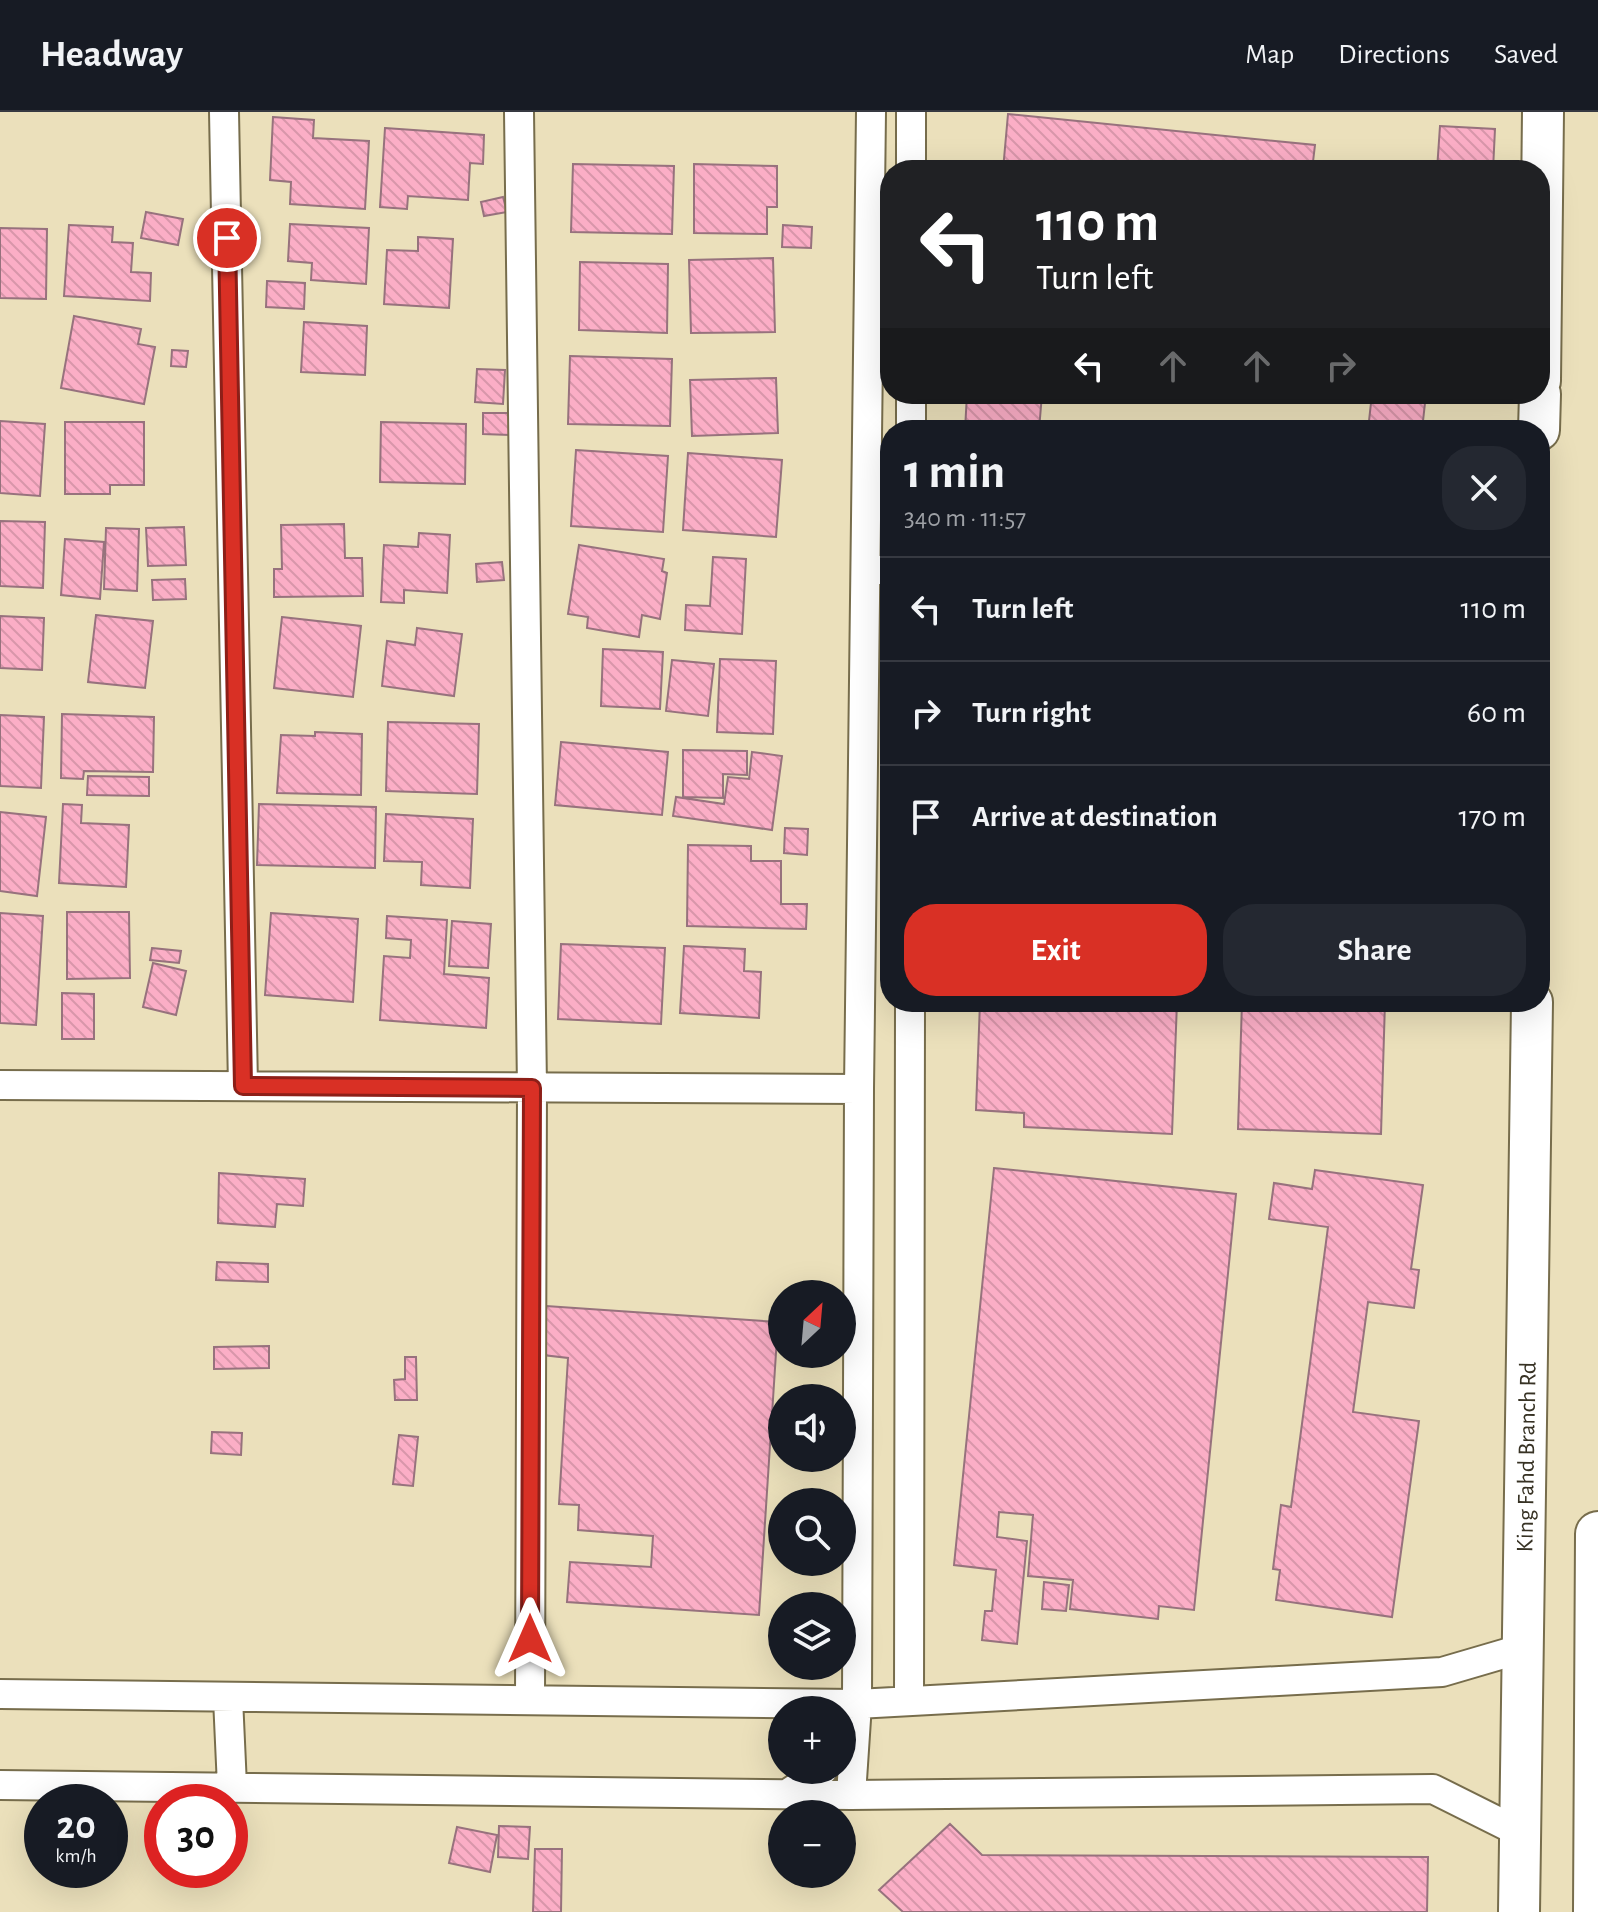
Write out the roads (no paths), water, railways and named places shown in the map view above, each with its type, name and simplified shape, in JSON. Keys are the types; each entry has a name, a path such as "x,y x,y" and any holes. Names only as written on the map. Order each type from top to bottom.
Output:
{"highway":[{"path":"1596,1912 1598,1534"}],"main road":[{"path":"1542,160 1543,112"},
{"name":"King Fahd Branch Rd","path":"1519,1912 1532,1012"}],"street":[{"path":"224,112 243,1086"},
{"path":"519,112 532,1088 530,1700"},
{"path":"856,1709 859,1089 878,570 871,112"},
{"path":"911,112 911,160"},
{"path":"909,1701 910,1012"},
{"path":"0,1085 859,1089"},
{"path":"0,1694 857,1704 1442,1672 1524,1648"},
{"path":"228,1698 232,1784"},
{"path":"787,1794 802,1784"},
{"path":"850,1784 851,1795"},
{"path":"0,1785 144,1786"},
{"path":"248,1786 851,1795 1433,1789 1519,1832"}]}
